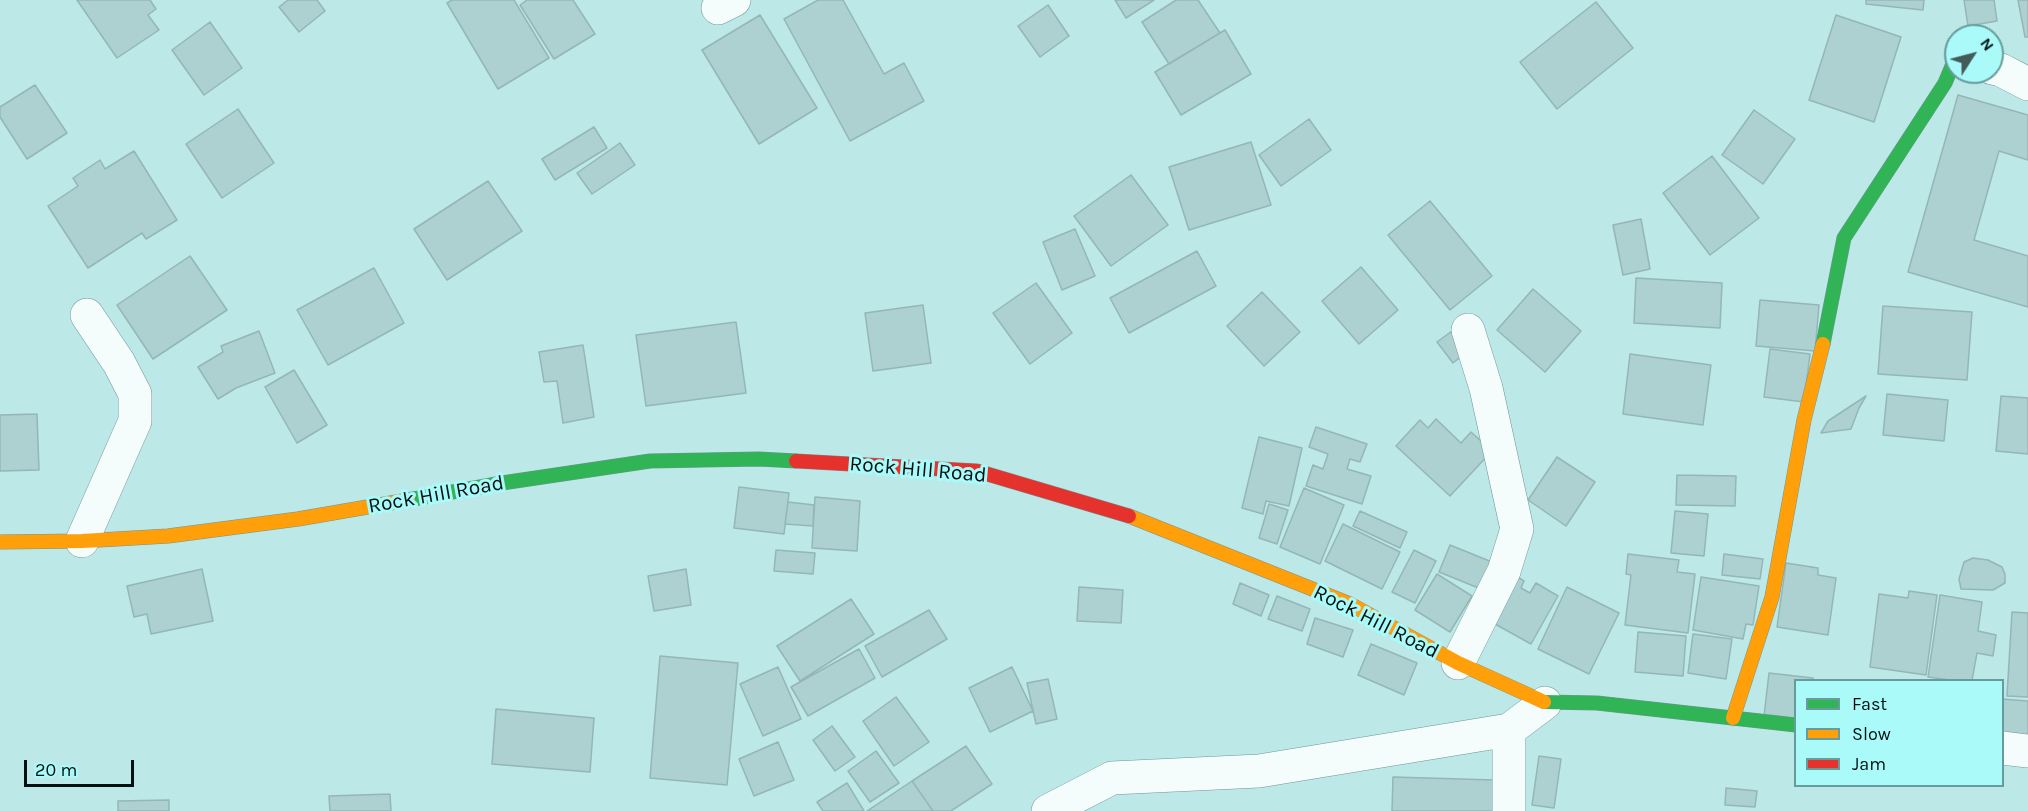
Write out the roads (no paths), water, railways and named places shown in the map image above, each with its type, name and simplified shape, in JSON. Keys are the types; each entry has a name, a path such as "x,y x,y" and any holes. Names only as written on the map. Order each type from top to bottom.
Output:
{"street":[{"path":"2004,72 2028,84"},
{"path":"1733,718 1772,597 1804,420 1820,357 1844,238 1944,84"},
{"path":"82,541 135,421 135,394 119,363 87,315"},
{"path":"1458,663 1504,571 1517,529 1486,388 1468,330"},
{"name":"Rock Hill Road","path":"0,542 82,541 168,536 298,519 502,483 650,461 759,459 977,471 1115,510 1350,604 1458,663 1545,703 1597,703 1794,725"},
{"path":"1048,811 1112,778 1259,771 1509,730 1545,703"},
{"path":"1509,730 1509,811"},
{"path":"2004,748 2028,751"}]}
